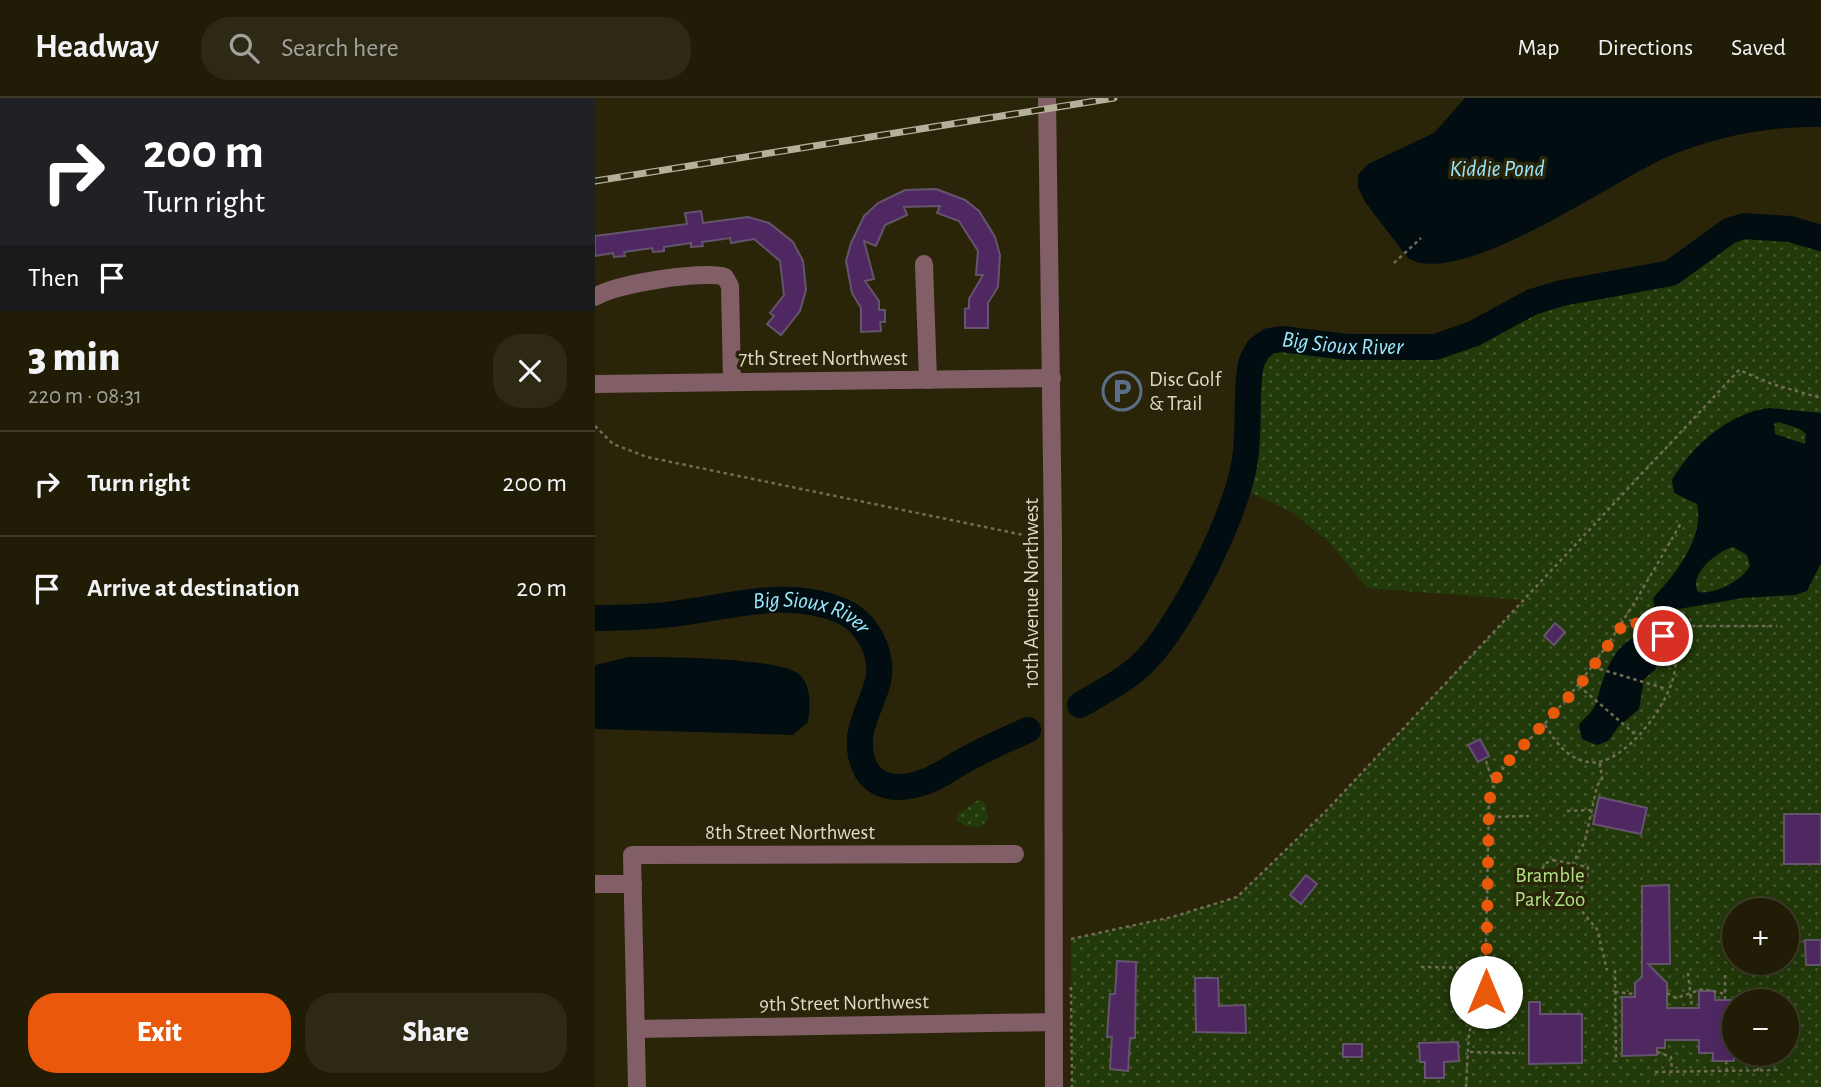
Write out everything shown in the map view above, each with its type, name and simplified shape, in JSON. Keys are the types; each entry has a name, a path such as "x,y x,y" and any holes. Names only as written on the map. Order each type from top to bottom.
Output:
{"street":[{"name":"10th Avenue Northwest","path":"1047,98 1052,378 1054,1087"},
{"path":"924,264 928,380"},
{"path":"595,297 614,288 708,275 725,277 730,286 732,381"},
{"name":"7th Street Northwest","path":"595,384 1052,378"},
{"name":"8th Street Northwest","path":"633,884 632,855 1015,854"},
{"path":"595,884 633,884 637,1087"},
{"name":"9th Street Northwest","path":"636,1029 1054,1022"}],"path":[{"path":"1394,263 1421,238"},
{"path":"1071,939 1172,917 1237,897 1326,811 1739,370 1772,384 1821,398"},
{"path":"595,426 613,444 647,457 968,526 1036,538 1053,538"},
{"path":"1493,783 1505,765 1579,686 1593,667 1627,619 1681,523"},
{"path":"1544,724 1559,746 1569,754 1590,763 1609,759 1637,737 1657,715 1668,689 1675,654 1668,640 1627,619"},
{"path":"1668,640 1691,626 1777,626"},
{"path":"1593,667 1668,689"},
{"path":"1579,686 1637,737"},
{"path":"1466,1087 1471,1022 1486,992 1489,817 1493,783 1486,761"},
{"path":"1572,865 1585,841 1591,810 1602,779 1600,762"},
{"path":"1567,811 1591,810"},
{"path":"1489,817 1529,816"},
{"path":"1548,861 1572,865 1588,867 1589,873 1573,901 1567,907 1558,908 1551,904 1542,871 1548,861"},
{"path":"1573,901 1597,929 1607,970"},
{"path":"1421,967 1486,968"},
{"path":"1615,970 1615,1062"},
{"path":"1688,973 1692,1008"},
{"path":"1725,975 1725,989"},
{"path":"1667,993 1676,998 1690,992 1713,989 1722,993"},
{"path":"1486,992 1499,1007"},
{"path":"1615,992 1635,994"},
{"path":"1469,1052 1520,1053"},
{"path":"1657,1052 1671,1057 1672,1071"},
{"path":"1726,1066 1727,1071"},
{"path":"1758,1066 1758,1071"},
{"path":"1655,1072 1778,1070"}],"green space":[{"name":"Bramble Park Zoo","path":"1763,225 1821,238 1821,1087 1072,1087 1071,939 1172,917 1237,897 1326,811 1523,600 1367,588 1328,541 1290,511 1238,487 1248,439 1250,376 1258,349 1289,340 1378,350 1435,347 1467,336 1545,298 1574,290 1645,281 1671,273 1733,231"},
{"path":"978,800 983,801 989,818 981,827 966,826 956,820 958,814"}],"water":[{"name":"Kiddie Pond","path":"1465,98 1821,98 1821,127 1781,128 1703,144 1665,158 1536,229 1498,246 1462,259 1432,264 1408,258 1365,202 1358,187 1358,175 1368,164 1434,133"},
{"path":"1770,408 1821,413 1821,563 1807,591 1795,595 1743,598 1667,611 1655,609 1653,598 1679,567 1697,530 1697,504 1674,493 1672,480 1701,443 1727,424 1755,411","holes":["1779,422 1800,429 1806,434 1805,444 1775,434 1774,424","1733,547 1747,555 1750,566 1746,572 1719,589 1698,592 1696,585 1700,571 1719,553"]},
{"path":"1637,636 1652,641 1660,655 1656,669 1644,679 1639,709 1618,727 1608,741 1597,745 1582,739 1579,725 1595,706 1609,665 1620,648"},
{"path":"629,657 746,661 789,669 800,675 807,685 810,704 808,722 793,735 595,729 595,665"}],"building":[{"path":"936,189 965,200 979,211 995,237 1000,255 998,287 988,303 988,328 965,328 965,309 969,308 969,299 983,275 976,275 978,251 959,221 937,213 940,206 904,207 907,215 885,225 876,246 864,241 874,279 865,281 879,301 879,310 885,310 885,322 880,322 881,331 861,332 861,308 852,293 846,261 864,216 878,203 905,190"},
{"path":"701,211 703,223 748,217 769,223 793,242 803,261 806,290 800,311 781,335 767,324 774,316 770,313 784,295 780,261 754,239 731,243 730,238 702,242 703,246 691,247 691,243 664,247 664,251 653,252 652,248 624,252 625,256 614,257 613,253 595,256 595,236 687,224 685,213"},
{"path":"1555,623 1565,632 1554,645 1544,636"},
{"path":"1480,739 1489,756 1478,762 1468,745"},
{"path":"1599,797 1647,808 1641,834 1593,824"},
{"path":"1784,814 1821,814 1821,864 1784,864"},
{"path":"1306,875 1317,884 1301,904 1290,895"},
{"path":"1669,885 1670,964 1648,964 1667,983 1667,1008 1699,1008 1699,991 1715,991 1715,1000 1722,1000 1722,1061 1713,1061 1713,1053 1699,1053 1699,1040 1665,1040 1665,1048 1657,1048 1657,1055 1622,1056 1622,997 1635,997 1635,983 1642,977 1642,886"},
{"path":"1805,940 1821,940 1821,965 1806,965"},
{"path":"1117,961 1136,962 1135,1038 1130,1038 1128,1071 1110,1069 1112,1037 1107,1037 1110,994 1115,994"},
{"path":"1195,978 1218,978 1219,1006 1245,1005 1246,1033 1196,1032"},
{"path":"1529,1002 1540,1002 1540,1014 1582,1014 1582,1063 1529,1064"},
{"path":"1458,1042 1459,1061 1444,1062 1444,1078 1425,1078 1425,1062 1420,1062 1419,1043"},
{"path":"1343,1044 1362,1044 1362,1057 1343,1057"}],"waterway":[{"name":"Big Sioux River","path":"1080,705 1139,667 1161,643 1192,594 1220,536 1240,481 1245,459 1251,363 1258,349 1269,341 1282,339 1347,347 1435,347 1473,334 1532,302 1562,293 1671,273 1729,231 1744,226 1790,229 1821,238"},
{"name":"Big Sioux River","path":"595,618 680,613 741,603 781,600 822,604 851,616 872,640 879,670 876,688 861,730 861,757 867,771 876,781 888,786 902,787 933,779 977,753 1028,730"}],"railway":[{"path":"595,181 1114,98"}],"place":[{"name":"Disc Golf & Trail","path":"1122,391"}],"route":[{"path":"1486,992 1489,803 1493,783 1505,765 1579,686 1627,619 1663,636"}]}
